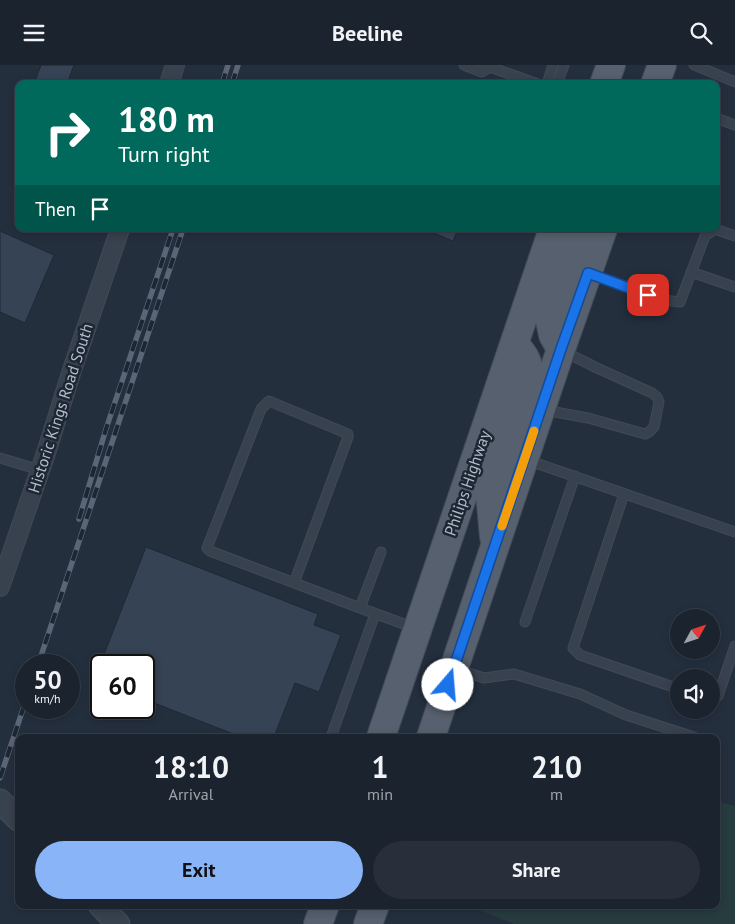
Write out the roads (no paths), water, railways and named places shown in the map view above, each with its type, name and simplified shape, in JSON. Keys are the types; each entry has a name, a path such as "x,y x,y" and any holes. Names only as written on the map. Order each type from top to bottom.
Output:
{"main road":[{"path":"605,80 611,65"},
{"path":"656,80 662,65"},
{"name":"Philips Highway","path":"382,734 552,232"},
{"path":"561,349 553,335 549,316 550,298 573,232"},
{"path":"432,734 602,232"},
{"path":"495,546 490,495 529,382 528,362 523,353 514,344"},
{"path":"318,924 324,909"},
{"path":"368,924 374,909"}],"street":[{"path":"170,80 175,65"},
{"name":"Historic Kings Road South","path":"0,587 119,232"},
{"path":"0,801 15,816"}],"lane":[{"path":"464,65 482,72 491,66 528,80"},
{"path":"548,80 553,65"},
{"path":"558,80 564,65"},
{"path":"694,65 735,82"},
{"path":"720,119 735,125"},
{"path":"720,231 735,237"},
{"path":"588,273 664,301 680,302 705,236 711,232"},
{"path":"692,272 735,287"},
{"path":"541,409 588,417 645,434 649,433 654,427 660,402 657,397 652,393 597,369 561,349"},
{"path":"294,583 348,434 269,401 261,409 208,548 210,551 375,614 418,629"},
{"path":"0,457 40,470"},
{"path":"524,459 735,532"},
{"path":"525,622 575,476"},
{"path":"624,494 574,648 580,655 670,686"},
{"path":"360,608 381,552"},
{"path":"332,734 375,614"},
{"path":"720,690 735,647"},
{"path":"454,668 484,678 514,674 580,694 626,715 685,734"}],"railway":[{"path":"223,80 228,65"},
{"path":"233,80 238,65"},
{"path":"79,519 106,429 172,232"},
{"path":"42,654 182,232"},
{"path":"0,778 20,719"}]}
